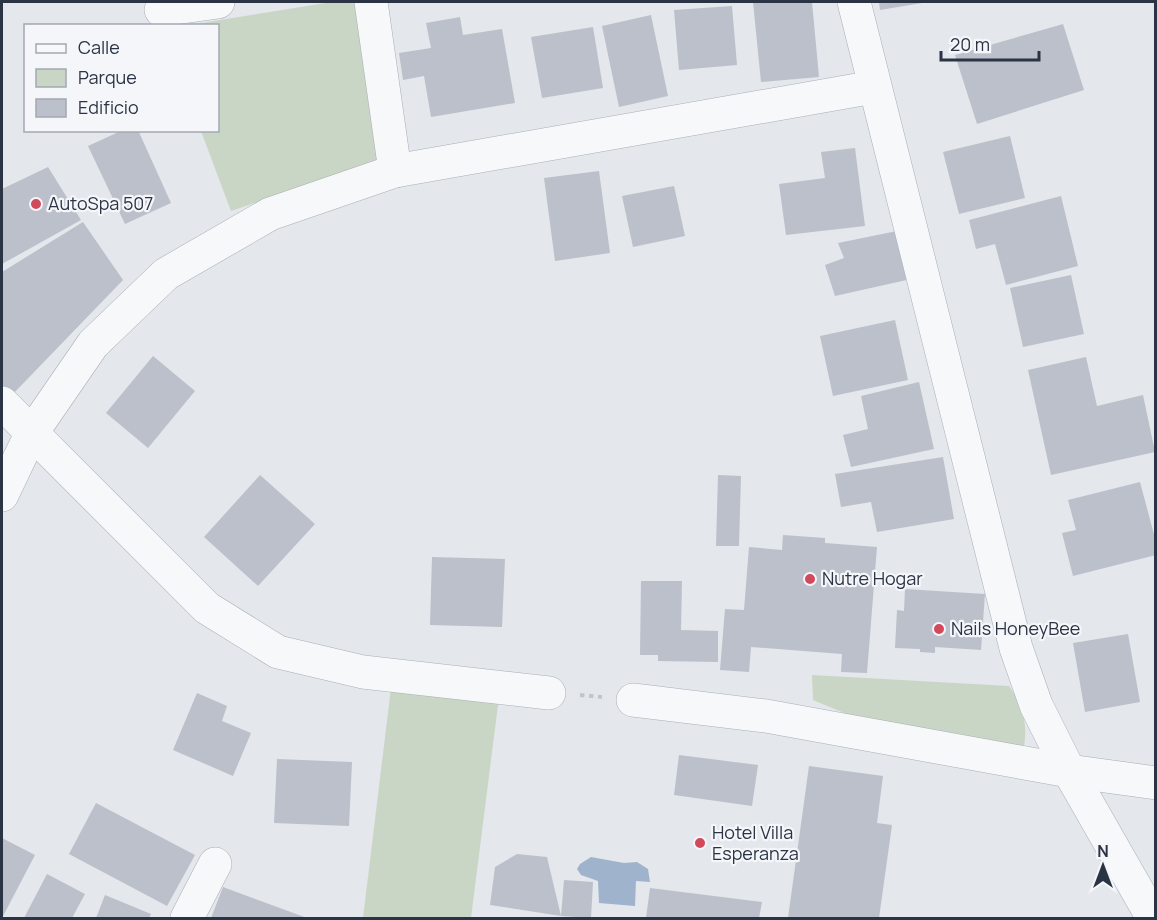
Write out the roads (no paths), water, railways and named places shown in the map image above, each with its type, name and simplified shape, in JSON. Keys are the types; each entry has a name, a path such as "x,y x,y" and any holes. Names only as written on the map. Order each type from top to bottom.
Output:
{"street":[{"path":"161,10 218,2"},
{"path":"371,2 395,171"},
{"path":"854,2 1016,648 1036,705 1069,771 1153,918"},
{"path":"2,495 31,434 93,344 166,274 270,214 395,171 874,87"},
{"path":"2,403 207,608 278,652 363,672 549,693"},
{"path":"633,700 766,716 1069,771 1155,783"},
{"path":"187,918 214,864"}],"water":[{"path":"591,857 624,863 637,862 648,869 650,882 636,881 635,906 599,903 598,881 581,875 577,869 580,864"}],"place":[{"name":"AutoSpa 507","path":"36,204"},
{"name":"Nutre Hogar","path":"810,579"},
{"name":"Nails HoneyBee","path":"939,629"},
{"name":"Hotel Villa Esperanza","path":"700,843"}]}
